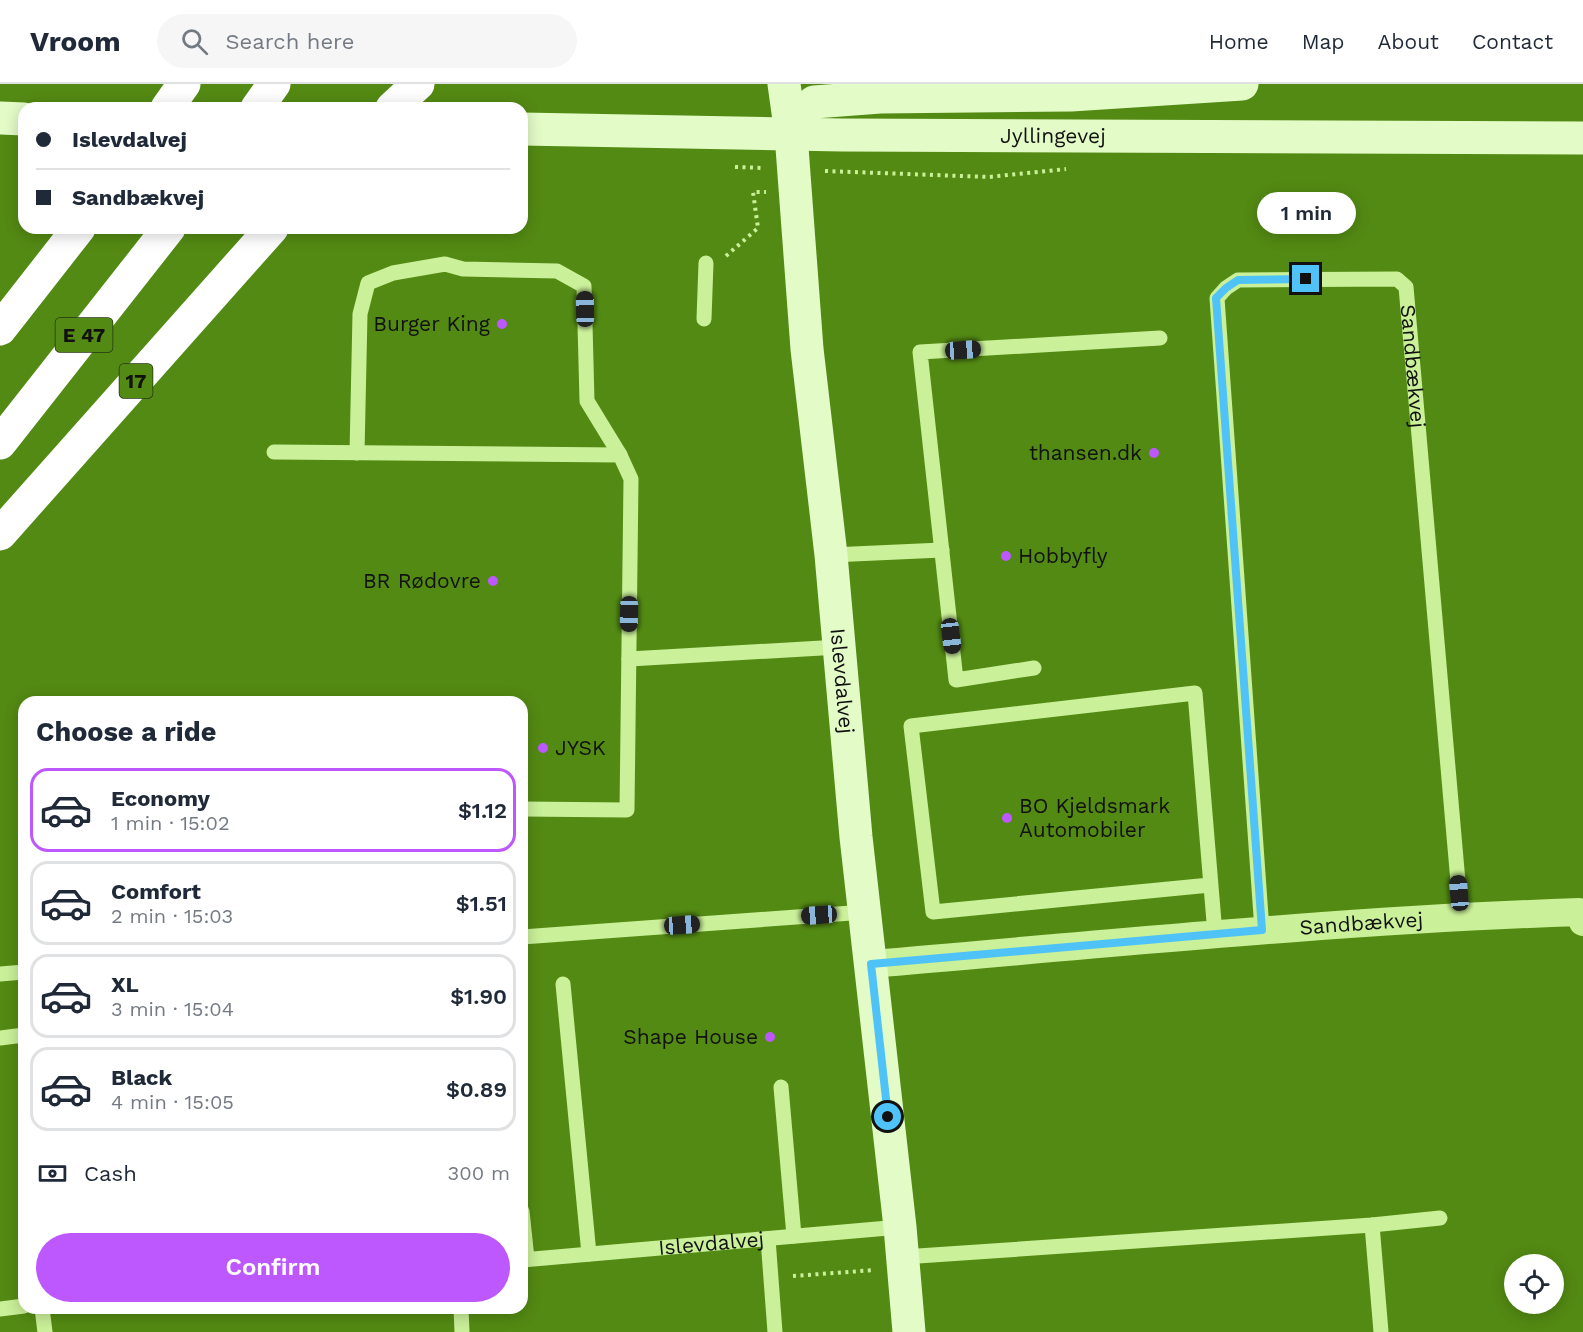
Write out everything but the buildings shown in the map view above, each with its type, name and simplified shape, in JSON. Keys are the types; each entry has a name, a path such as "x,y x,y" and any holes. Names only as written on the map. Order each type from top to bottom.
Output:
{"highway":[{"path":"171,102 184,84"},
{"path":"261,102 274,84"},
{"path":"398,102 418,84"},
{"path":"0,329 74,234"},
{"name":"E 47","path":"0,443 164,234"},
{"name":"17","path":"0,534 267,234"}],"street":[{"name":"Islevdalvej","path":"784,84 791,134 807,349 831,555 856,837 909,1332"},
{"path":"791,134 799,115 814,102 880,97 1071,95 1242,84"},
{"path":"0,118 18,119"},
{"name":"Jyllingevej","path":"528,129 791,134 1583,138"},
{"name":"Sandbækvej","path":"871,964 1262,930 1461,916 1579,912 1583,922"}],"lane":[{"path":"704,319 706,263"},
{"path":"357,453 360,314 368,283 393,273 445,264 463,269 557,271 584,286 587,401 620,455 631,479 627,810 528,808"},
{"name":"Sandbækvej","path":"1262,930 1216,298 1238,280 1397,279 1406,287 1461,916"},
{"path":"1034,668 956,680 920,352 1160,338"},
{"path":"274,452 620,455"},
{"path":"831,555 942,550"},
{"path":"629,659 839,647"},
{"path":"1210,885 933,912 911,726 1196,693 1215,934"},
{"path":"528,937 865,912"},
{"path":"0,974 18,972"},
{"path":"563,984 589,1254"},
{"path":"0,1038 18,1036"},
{"path":"781,1087 794,1236"},
{"path":"902,1251 1372,1225 1440,1218"},
{"path":"1372,1225 1381,1332"},
{"name":"Islevdalvej","path":"528,1260 794,1236 902,1251"},
{"path":"768,1239 775,1332"},
{"path":"0,1309 18,1307"},
{"path":"43,1314 45,1332"},
{"path":"460,1314 462,1332"}],"path":[{"path":"706,263 720,262 758,228 753,192 794,191"},
{"path":"771,1277 902,1251"}],"place":[{"name":"Burger King","path":"502,324"},
{"name":"thansen.dk","path":"1154,453"},
{"name":"Hobbyfly","path":"1006,556"},
{"name":"BR Rødovre","path":"493,581"},
{"name":"JYSK","path":"543,748"},
{"name":"BO Kjeldsmark Automobiler","path":"1007,818"},
{"name":"Shape House","path":"770,1037"}],"route":[{"path":"888,1117 871,964 1262,930 1216,298 1238,280 1306,279"}]}
